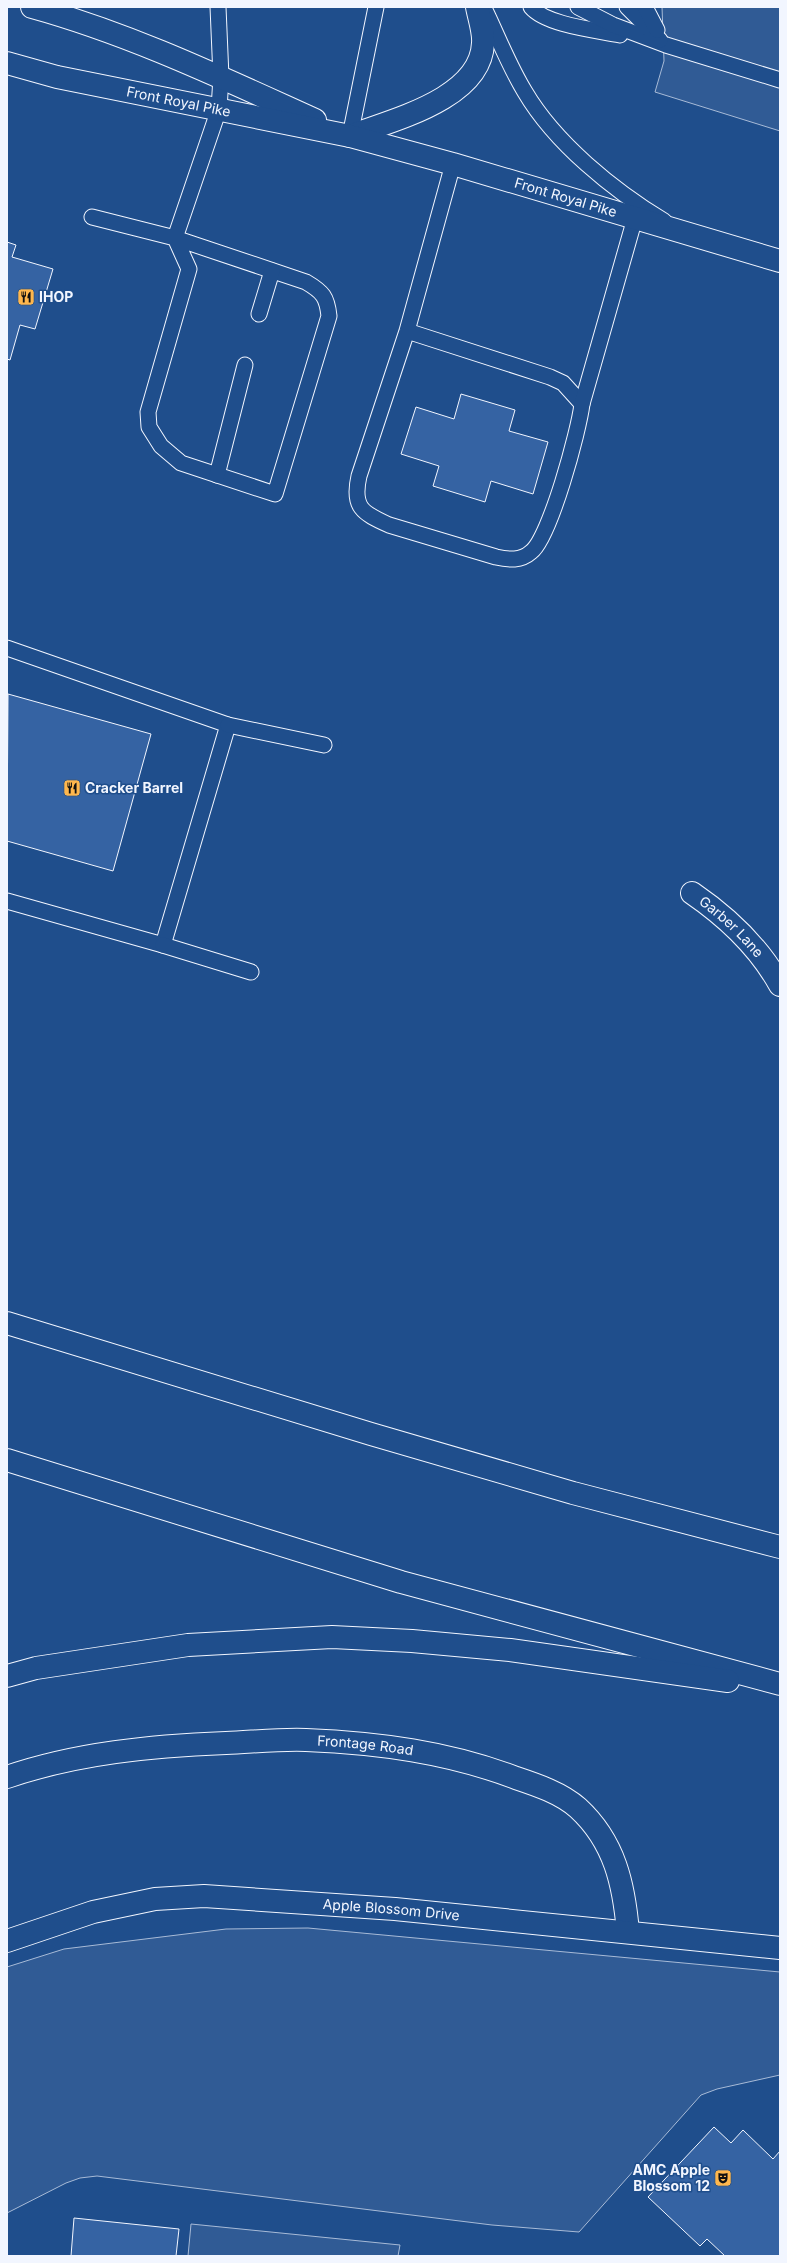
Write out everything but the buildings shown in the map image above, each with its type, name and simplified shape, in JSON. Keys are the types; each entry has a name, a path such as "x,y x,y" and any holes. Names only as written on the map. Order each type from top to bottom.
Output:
{"main road":[{"name":"Front Royal Pike","path":"32,7 91,25 221,78 350,136"},
{"path":"350,136 432,105 461,84 477,65 482,49 483,43 477,7"},
{"name":"Front Royal Pike","path":"7,63 57,77 350,136 453,164 780,261"},
{"name":"Garber Lane","path":"692,892 715,908 754,947 780,985"},
{"path":"7,1323 371,1434 558,1488 780,1547"},
{"path":"7,1460 401,1582 780,1684"},
{"path":"7,1676 50,1666 188,1646 332,1637 412,1641 510,1650 780,1690"},
{"name":"Frontage Road","path":"7,1777 75,1758 127,1750 174,1745 305,1740 412,1749 472,1762 548,1790 576,1807 587,1818 613,1855 625,1900 628,1932"},
{"name":"Apple Blossom Drive","path":"7,1941 93,1912 155,1899 204,1896 395,1909 780,1948"}],"lane":[{"path":"92,217 175,238 306,282 317,288 327,300 329,316 275,494 181,463 161,446 149,427 148,412 189,268 175,238 219,110 221,78 218,7"},
{"path":"350,136 376,7"},
{"path":"483,7 525,92 542,117 588,164 618,189 680,231"},
{"path":"531,7 539,14 551,20 666,45"},
{"path":"550,7 559,15 569,19 666,45 780,80"},
{"path":"578,7 613,25 666,45"},
{"path":"600,7 666,45"},
{"path":"627,7 666,45"},
{"path":"646,7 666,45"},
{"path":"453,164 407,332 356,490 357,503 362,510 389,525 509,560 522,558 532,552 548,525 578,429 582,404 634,218"},
{"path":"259,314 272,271"},
{"path":"407,332 563,382 582,404"},
{"path":"217,475 245,365"},
{"path":"7,648 228,726 324,745"},
{"path":"163,945 228,726"},
{"path":"7,901 163,945 251,972"}],"shaded area":[{"path":"662,7 780,7 780,131 655,92 664,61"},
{"path":"308,1928 780,1972 780,2075 717,2089 701,2095 579,2232 492,2225 97,2176 80,2178 66,2183 7,2213 7,1967 64,1949 226,1929"},
{"path":"191,2224 400,2245 398,2256 188,2256"}],"place":[{"name":"IHOP","path":"26,297"},
{"name":"Cracker Barrel","path":"72,788"},
{"name":"AMC Apple Blossom 12","path":"723,2178"}]}
